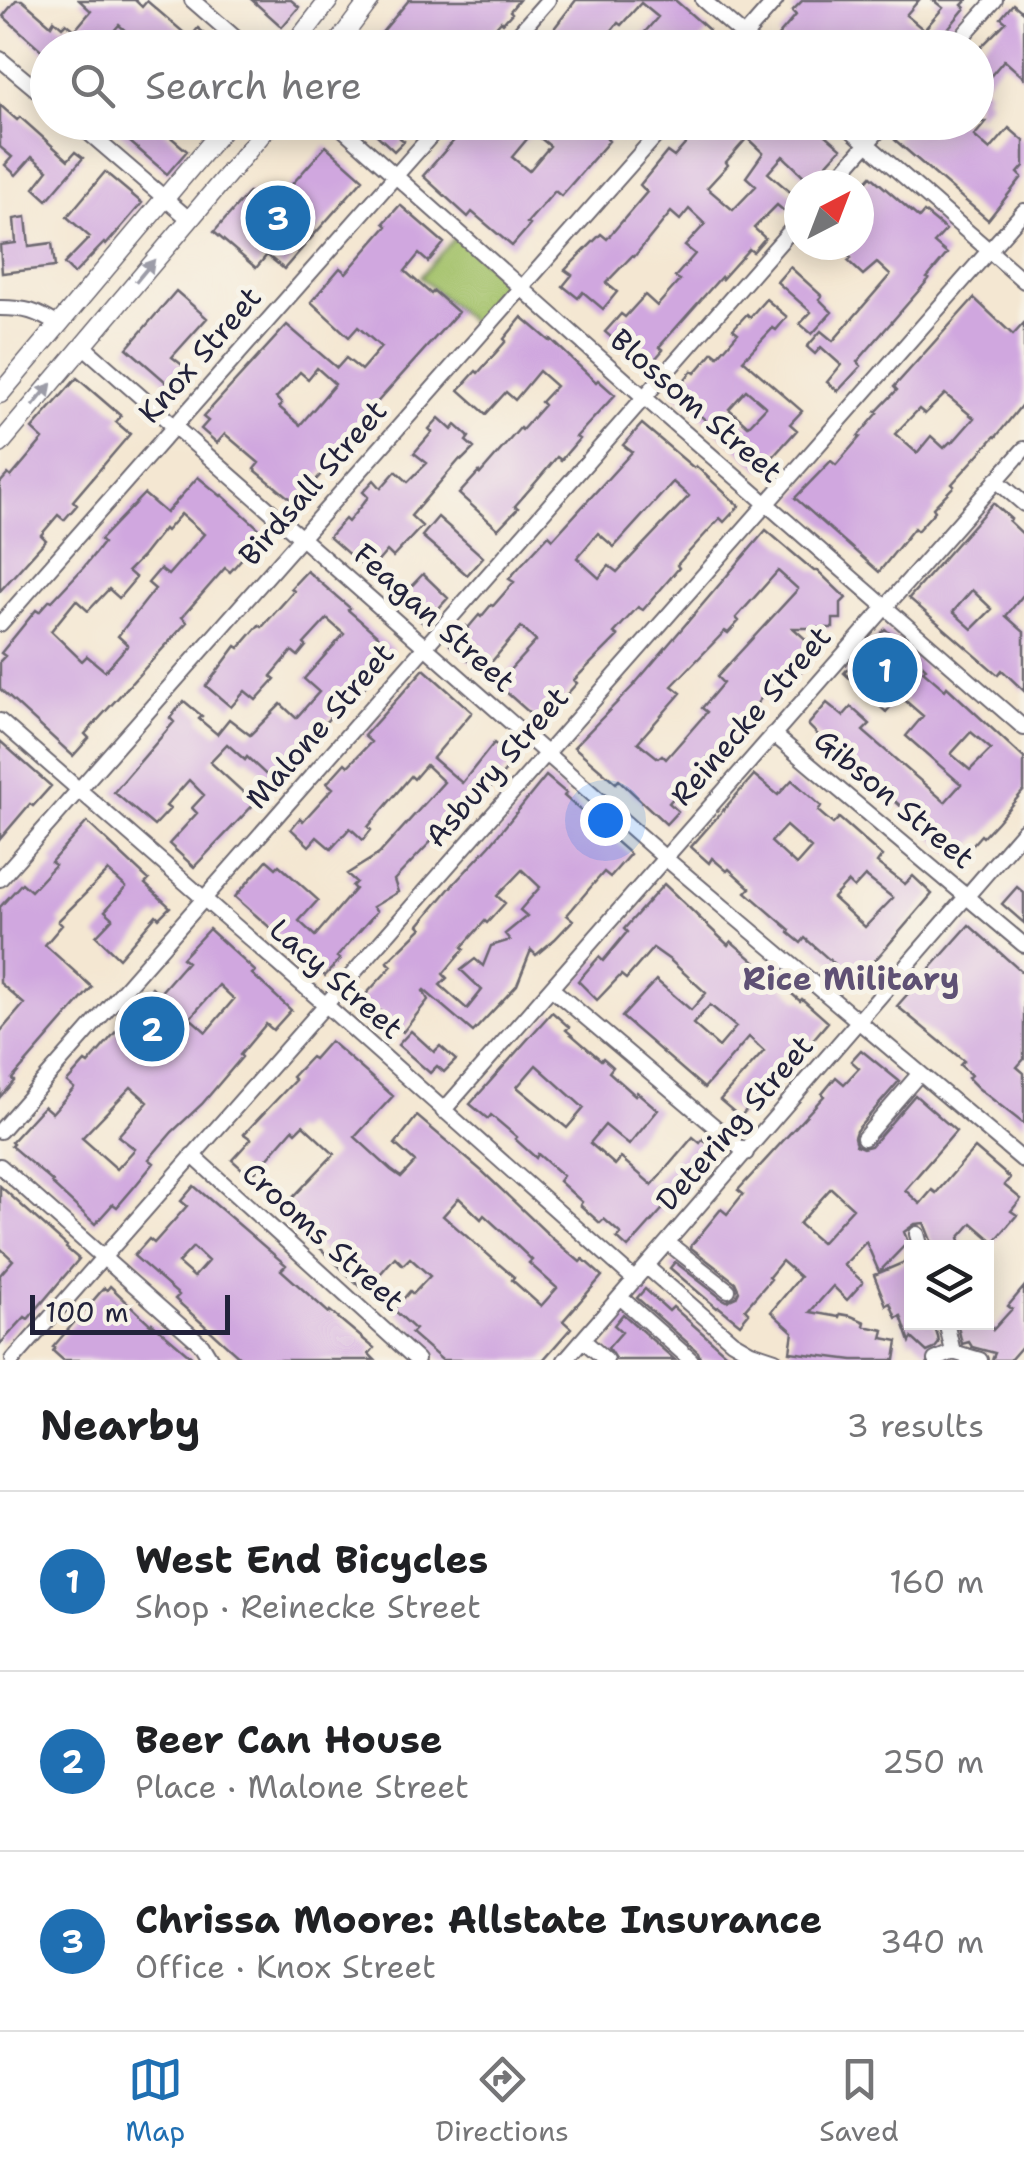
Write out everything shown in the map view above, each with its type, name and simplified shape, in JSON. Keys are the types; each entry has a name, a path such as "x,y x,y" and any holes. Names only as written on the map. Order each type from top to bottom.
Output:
{"main road":[{"path":"306,30 329,0"},
{"path":"348,30 370,0"},
{"path":"0,394 214,140"},
{"path":"0,444 256,140"},
{"path":"58,326 83,346"}],"street":[{"path":"192,0 227,30"},
{"path":"522,30 548,0"},
{"path":"703,0 729,30"},
{"path":"750,30 776,0"},
{"path":"968,30 995,0"},
{"path":"0,59 30,84"},
{"path":"97,140 188,219"},
{"name":"Blossom Street","path":"356,140 1024,728"},
{"name":"Knox Street","path":"0,624 428,140"},
{"name":"Birdsall Street","path":"0,880 652,140"},
{"path":"862,140 1024,281"},
{"path":"844,170 870,140"},
{"name":"Asbury Street","path":"21,1357 102,1256 1024,211"},
{"name":"Malone Street","path":"0,1132 784,238"},
{"path":"0,308 25,308 58,326"},
{"name":"Feagan Street","path":"83,346 664,858 1024,1161"},
{"name":"Reinecke Street","path":"442,1111 1024,449"},
{"path":"996,480 1024,504"},
{"name":"Lacy Street","path":"0,721 634,1280"},
{"name":"Gibson Street","path":"773,734 1024,945"},
{"name":"Detering Street","path":"566,1360 1024,830"},
{"path":"552,988 746,1154"},
{"path":"864,1138 920,1073"},
{"name":"Crooms Street","path":"192,1155 417,1360"},
{"path":"0,1166 202,1345 211,1360"},
{"path":"668,1243 728,1290"},
{"path":"646,1267 732,1341 775,1360"},
{"path":"620,1298 691,1360"},
{"path":"948,1330 953,1352"},
{"path":"583,1340 606,1360"},
{"path":"936,1360 953,1352 980,1360"}],"green space":[{"path":"456,236 506,280 505,293 476,327 420,277"}],"building":[{"path":"16,0 22,0 51,25 54,20 75,30 30,30 30,40 3,16"},
{"path":"79,0 135,0 142,7 147,1 181,30 125,30 119,25 115,30 75,30 91,11"},
{"path":"252,0 291,0 299,7 282,27"},
{"path":"409,0 519,0 512,13 493,30 384,30"},
{"path":"576,0 675,0 709,30 647,30 658,17 641,3 612,30 553,30"},
{"path":"803,0 919,0 906,15 924,30 783,30 796,15 792,11"},
{"path":"933,0 967,0 962,5 965,8 947,30 924,30 943,8"},
{"path":"1013,4 1024,13 1024,78 1004,60 994,72 994,34 1006,22 1001,18"},
{"path":"0,105 30,126 30,140 46,140 68,160 75,152 83,158 47,200 34,188 48,170 32,157 16,175 5,165 12,157 0,147"},
{"path":"1009,128 1024,141 1024,166 1018,173 1022,177 988,220 895,140 979,140 990,150"},
{"path":"128,140 174,140 187,151 167,174"},
{"path":"382,140 404,141 394,151"},
{"path":"454,140 526,140 512,157 529,171 550,146 543,140 609,141 561,196 555,191 512,246 472,212 468,217 423,176"},
{"path":"689,140 745,140 707,188 733,210 756,186 746,177 763,153 749,140 832,140 841,148 821,170 798,170 783,156 768,173 784,187 784,211 777,205 754,228 765,238 721,277 659,347 663,350 647,368 605,332 645,295 657,306 680,280 675,277 695,254 685,246 705,224 689,209 680,220 671,212 634,257 606,283 617,292 603,309 583,292 578,298 563,286 572,275 565,270 601,234 607,239 647,192 640,185 667,152 674,157"},
{"path":"326,146 363,179 284,269 267,255 256,268 214,232 249,192 269,210"},
{"path":"105,172 142,203 106,245 74,274 64,264 90,237 67,217"},
{"path":"874,179 919,218 924,212 946,230 934,243 947,254 857,362 861,366 838,391 827,382 841,365 821,347 815,354 807,347 821,331 833,341 890,275 877,263 863,275 848,261 874,260"},
{"path":"400,205 444,243 428,262 419,254 405,271 458,312 347,436 332,457 334,460 295,503 254,469 259,463 225,434 217,443 201,429 208,421 203,417 287,325 337,368 346,358 361,370 381,347 358,327 349,337 311,302 340,268 346,273 387,226 384,223","holes":["317,368 335,384 300,425 279,407 282,404 276,398 300,372 308,379"]},
{"path":"26,217 29,246 52,243 55,267 2,273 0,245 16,243 14,219"},
{"path":"790,267 822,296 819,299 832,312 812,334 800,324 811,312 777,282"},
{"path":"176,291 207,318 172,357 190,371 174,389 127,348"},
{"path":"974,298 1013,335 1024,323 1024,402 952,484 933,508 935,511 917,531 914,528 879,572 795,498 831,461 836,465 897,390 894,387","holes":["945,394 974,418 944,448 931,436 917,453 895,434 919,409 925,414"]},
{"path":"766,299 787,317 743,360 802,411 790,424 797,430 761,470 674,392 713,352 718,356 738,333 733,329 747,314 750,317","holes":["746,390 766,407 748,426 729,409"]},
{"path":"522,317 615,395 498,529 459,494 522,430 556,386 539,371 515,400 506,392 486,414 459,390 506,341"},
{"path":"77,378 121,416 116,422 130,434 73,501 77,505 64,520 58,515 41,535 46,540 0,591 0,483 8,474 11,477 43,439 32,429"},
{"path":"439,418 452,430 456,425 474,448 411,516 422,526 393,557 387,551 369,572 329,537 345,519 348,522 368,497 363,492 374,480 381,488 396,471 408,482 427,463 414,453"},
{"path":"642,424 739,506 724,522 720,518 643,610 638,607 614,633 618,636 574,680 577,683 541,723 497,684 536,641 521,627 483,672 450,645 466,626 493,606 514,582 509,579 522,564 549,535 553,539 632,452 623,445","holes":["673,482 689,496 617,572 609,566 599,578 577,558 598,533 614,547"]},
{"path":"198,477 264,533 230,572 225,568 182,617 187,622 85,734 89,738 73,756 0,689 0,661 5,656 1,653 36,610 39,612 52,601 84,567 103,543 100,540 144,494 166,513","holes":["181,514 204,534 168,575 160,569 148,583 155,589 118,636 128,645 105,671 87,656 82,661 51,631 76,600 88,611 109,589 119,598 136,578 128,571"]},
{"path":"993,503 1024,535 1024,594 1006,616 1024,632 1024,691 1002,670 998,675 909,598","holes":["972,590 992,609 972,629 953,612"]},
{"path":"438,517 483,557 467,575 422,536"},
{"path":"766,530 846,598 841,603 841,619 833,619 833,628 793,628 819,651 792,681 782,673 716,758 711,754 669,803 678,811 666,824 619,780 616,783 574,747 633,686","holes":["778,571 798,589 717,677 723,683 702,708 707,712 666,759 662,755 658,758 638,742 681,693 672,686 725,631 728,633 739,621 736,618"]},
{"path":"307,571 393,649 367,679 370,681 295,755 275,783 227,744 210,762 255,803 194,867 169,844 197,813 192,808 204,795 189,780 154,826 114,792 174,722 170,718 184,701 217,734 229,719 250,735 281,704 296,718 319,692 304,679 344,634 327,619 298,656 292,651 256,700 245,691 231,707 206,686 236,646 239,648 259,625 262,627"},
{"path":"423,574 448,598 424,624 407,608 414,601 405,593"},
{"path":"885,629 926,668 923,671 945,690 947,687 1024,758 1024,790 959,860 808,725 827,703 843,716 851,707 870,724 863,731 945,802 961,784 906,736 923,716 900,696 886,712 844,673","holes":["971,732 991,749 970,770 951,754"]},
{"path":"424,669 472,712 433,758 462,783 494,743 514,761 468,808 462,803 394,880 398,892 373,907 377,911 325,976 235,897 267,860 276,868 279,865 318,900 299,921 315,936 355,889 352,886 356,882 347,874 379,854 444,782 426,765 414,779 411,776 368,827 371,830 363,840 350,828 331,849 317,837 309,846 291,829 333,788 327,783 371,742 364,736"},
{"path":"0,741 51,786 0,839"},
{"path":"754,775 778,795 792,780 821,806 818,811 833,824 839,818 882,856 877,863 905,884 913,876 932,894 853,986 805,938 801,943 789,933 746,892 750,888 729,869 712,858 709,863 691,847","holes":["786,826 811,848 796,865 771,842","865,876 893,898 865,927 833,898 848,882 854,888"]},
{"path":"546,776 630,854 610,877 604,872 567,915 573,920 555,939 536,955 531,950 517,985 473,1032 424,990 428,1000 403,1032 379,1010 372,1018 357,1004 392,966 387,962 422,928 419,925","holes":["522,870 540,887 520,910 527,916 505,934 510,940 491,946 483,966 475,959 461,970 482,990 467,1009 440,985 447,978 443,974 462,947 505,903 497,896"]},
{"path":"87,822 149,880 145,884 170,907 159,918 156,915 119,958 96,936 113,918 105,911 126,887 108,871 58,921 62,925 45,945 92,987 0,1097 0,1032 24,1004 0,983 0,907 22,883 31,891"},
{"path":"664,884 728,945 731,941 828,1022 740,1117 720,1100 764,1051 749,1037 704,1088 622,1017 656,980 691,1010 706,993 670,960 653,948 626,979 621,975 597,1000 578,981 599,957 603,961 627,932 624,929","holes":["710,1005 736,1027 719,1047 693,1024"]},
{"path":"1017,887 1024,893 1024,923 1002,904"},
{"path":"969,925 1024,974 1024,1059 1017,1067 1024,1073 1024,1124 968,1078 971,1075 960,1065 964,1061 897,1006"},
{"path":"209,929 291,1010 273,1030 266,1024 202,1104 149,1159 154,1163 135,1186 95,1224 11,1142 44,1106 52,1113 74,1088 67,1082 119,1028 125,1033 146,1009 139,1002 152,987 159,994 187,962 182,958","holes":["219,985 234,999 206,1032 190,1018","131,1087 148,1102 118,1136 135,1149 117,1169 82,1138"]},
{"path":"552,1012 569,1027 566,1030 613,1067 609,1072 658,1110 629,1145 605,1125 590,1143 615,1165 621,1158 652,1185 693,1137 700,1143 703,1139 715,1150 628,1248 617,1238 621,1234 604,1219 600,1223 580,1205 582,1202 559,1181 563,1176 538,1154 536,1158 491,1115 488,1119 470,1104","holes":["536,1065 584,1108 567,1128 517,1087"]},
{"path":"411,1031 434,1052 440,1046 456,1060 444,1072 437,1066 430,1073 398,1045"},
{"path":"330,1041 393,1096 355,1137 391,1170 401,1177 415,1162 395,1144 417,1116 552,1238 602,1276 563,1321 571,1328 543,1360 442,1360 411,1333 415,1329 394,1310 430,1276 410,1258 403,1265 395,1257 365,1291 301,1230 282,1209 334,1154 303,1125 296,1132 293,1129 251,1177 232,1160 251,1139 244,1134 295,1080 292,1077 311,1057 314,1059","holes":["459,1198 481,1219 484,1215 557,1288 541,1306 512,1280 514,1277 443,1216"]},
{"path":"861,1050 899,1081 856,1131 856,1145 871,1146 915,1095 956,1131 905,1190 920,1204 932,1190 936,1193 975,1148 1010,1178 1004,1185 1021,1199 1011,1211 1017,1215 994,1242 972,1223 960,1240 931,1240 924,1223 915,1224 904,1232 907,1240 904,1246 879,1272 866,1242 844,1265 863,1282 847,1300 833,1286 810,1312 851,1316 865,1322 864,1326 884,1330 882,1338 898,1341 895,1360 853,1360 790,1352 793,1332 771,1312 800,1277 782,1261 745,1309 749,1313 740,1324 670,1268 675,1262 721,1298 727,1301 736,1297 739,1291 735,1282 690,1247 721,1209 727,1214 743,1194 738,1190 824,1096 836,1077 844,1084 859,1068 851,1061","holes":["831,1188 853,1208 821,1243 799,1224"]},
{"path":"0,1186 79,1259 28,1319 25,1317 0,1344 0,1275 13,1260 0,1248"},
{"path":"194,1186 286,1265 281,1270 374,1348 369,1354 375,1360 243,1360 134,1256 149,1239 154,1243 187,1206 181,1201","holes":["193,1247 208,1261 194,1277 178,1263"]},
{"path":"904,1262 904,1325 901,1316 896,1318 890,1303 886,1305 874,1275"},
{"path":"110,1286 195,1360 63,1360 53,1347 104,1288"},
{"path":"1024,1287 1024,1344 1010,1360 992,1360 995,1353 972,1347 969,1342 962,1344 959,1330 994,1330 1012,1309 1008,1306"},
{"path":"645,1289 669,1311 673,1307 733,1360 701,1360 698,1352 637,1298"},
{"path":"623,1314 675,1360 616,1360 608,1348 622,1332 614,1325"},
{"path":"906,1330 935,1330 939,1343 927,1352 912,1338 910,1342"}],"place":[{"name":"Chrissa Moore: Allstate Insurance","path":"278,218"},
{"name":"West End Bicycles","path":"885,670"},
{"name":"Beer Can House","path":"152,1029"}],"district":[{"name":"Rice Military","path":"851,979"}]}
